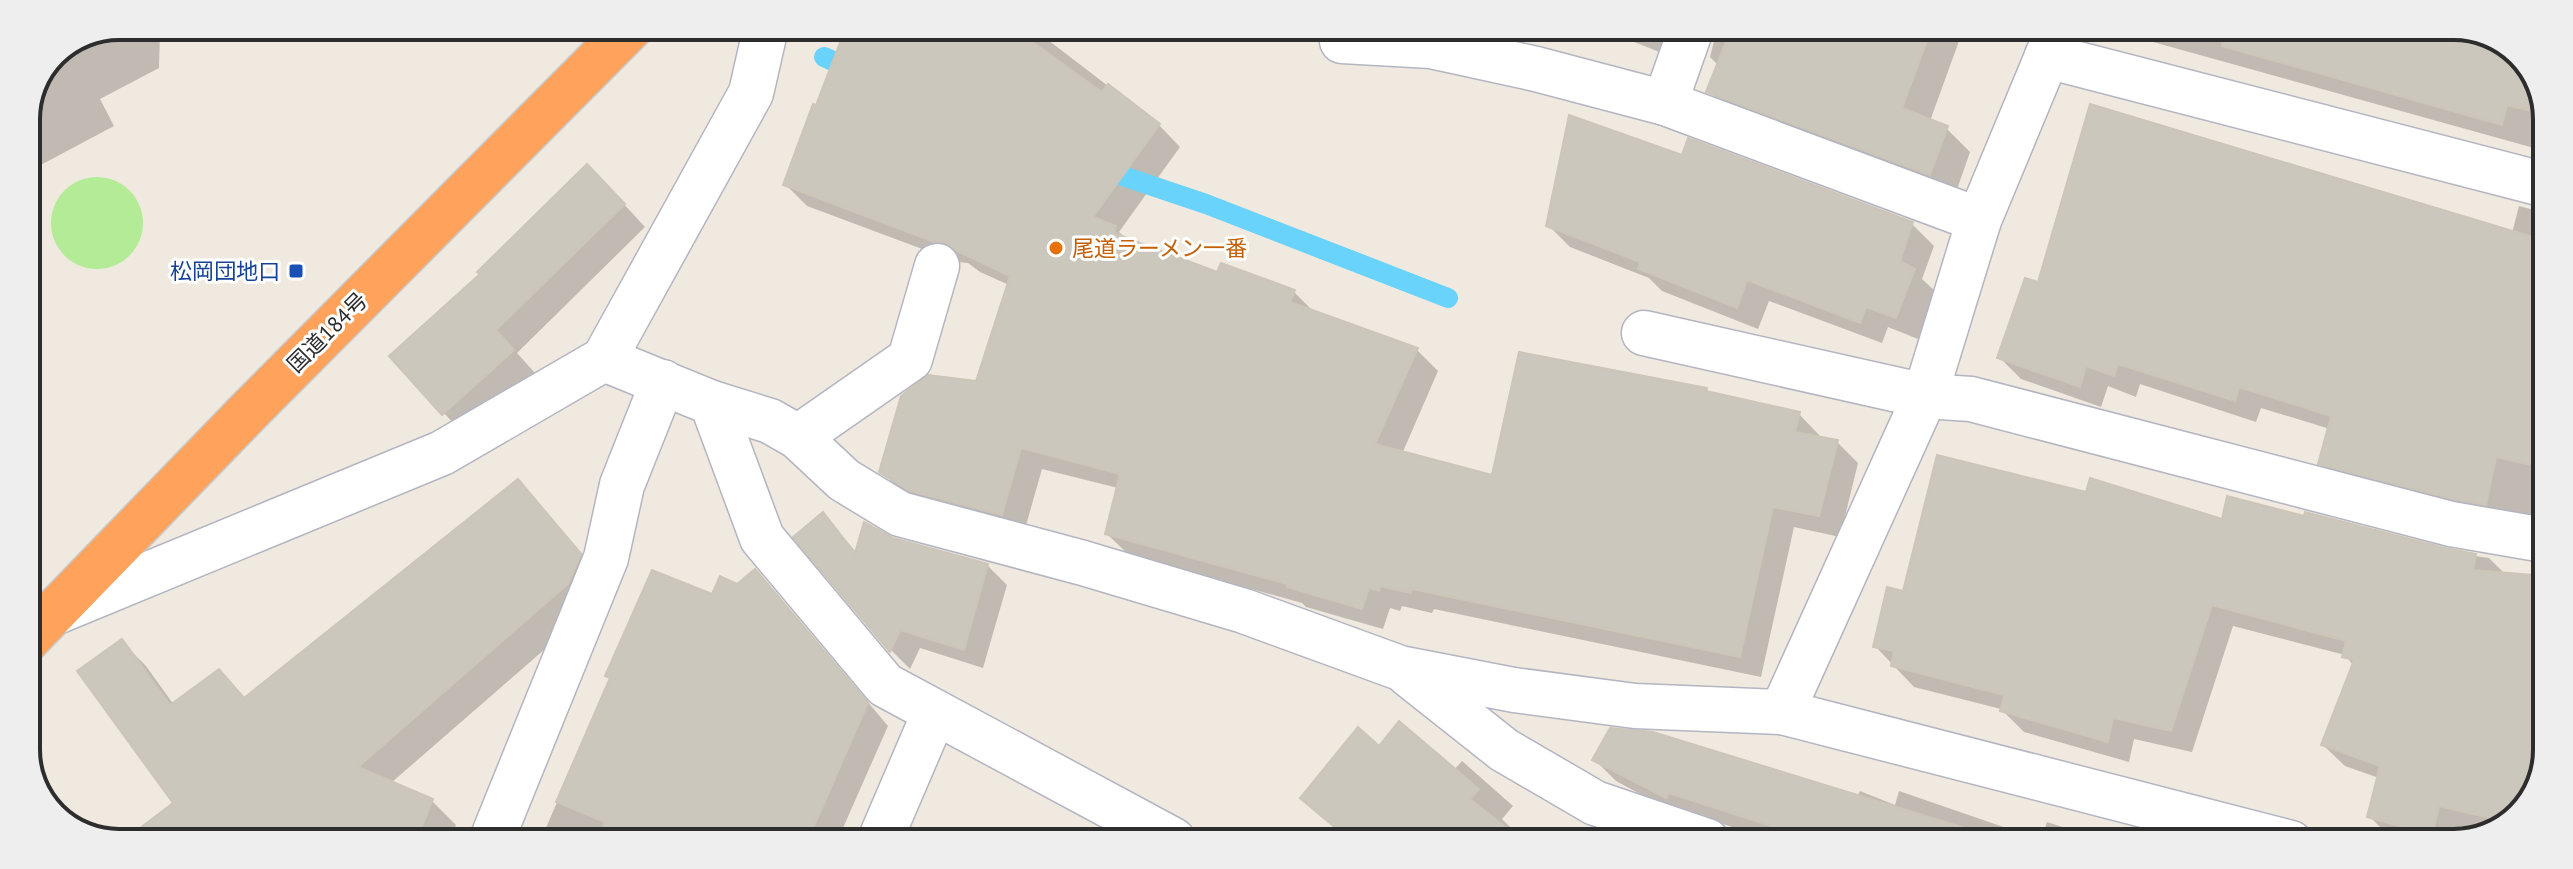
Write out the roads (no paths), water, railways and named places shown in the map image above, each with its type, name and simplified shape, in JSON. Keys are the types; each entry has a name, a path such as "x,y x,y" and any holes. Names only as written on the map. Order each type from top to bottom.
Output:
{"highway":[{"name":"国道184号","path":"40,627 247,413 618,40"}],"street":[{"path":"40,627 442,453 604,359 751,93 763,40"},
{"path":"1511,40 1536,69"},
{"path":"1665,103 1687,40"},
{"path":"1342,41 1431,46 1536,69 1665,103 1979,220"},
{"path":"1782,712 1925,396 1979,220 2053,43 2533,181"},
{"path":"798,437 910,359 937,266"},
{"path":"1644,333 1925,396 1971,399 2451,524 2533,538"},
{"path":"604,359 712,403 770,421 798,437 844,480 900,514 1083,563 1244,611 1400,668 1514,690 1635,706 1782,712 2237,829"},
{"path":"496,829 606,558 622,485 663,382"},
{"path":"712,403 762,538 885,685 1152,829"},
{"path":"1400,668 1504,750 1595,803 1672,829"},
{"path":"885,829 934,714"}],"waterway":[{"path":"824,57 858,72"},
{"path":"1096,167 1206,204 1448,298"}],"place":[{"name":"尾道ラーメン一番","path":"1056,248"},
{"name":"松岡団地口","path":"296,271"}]}
